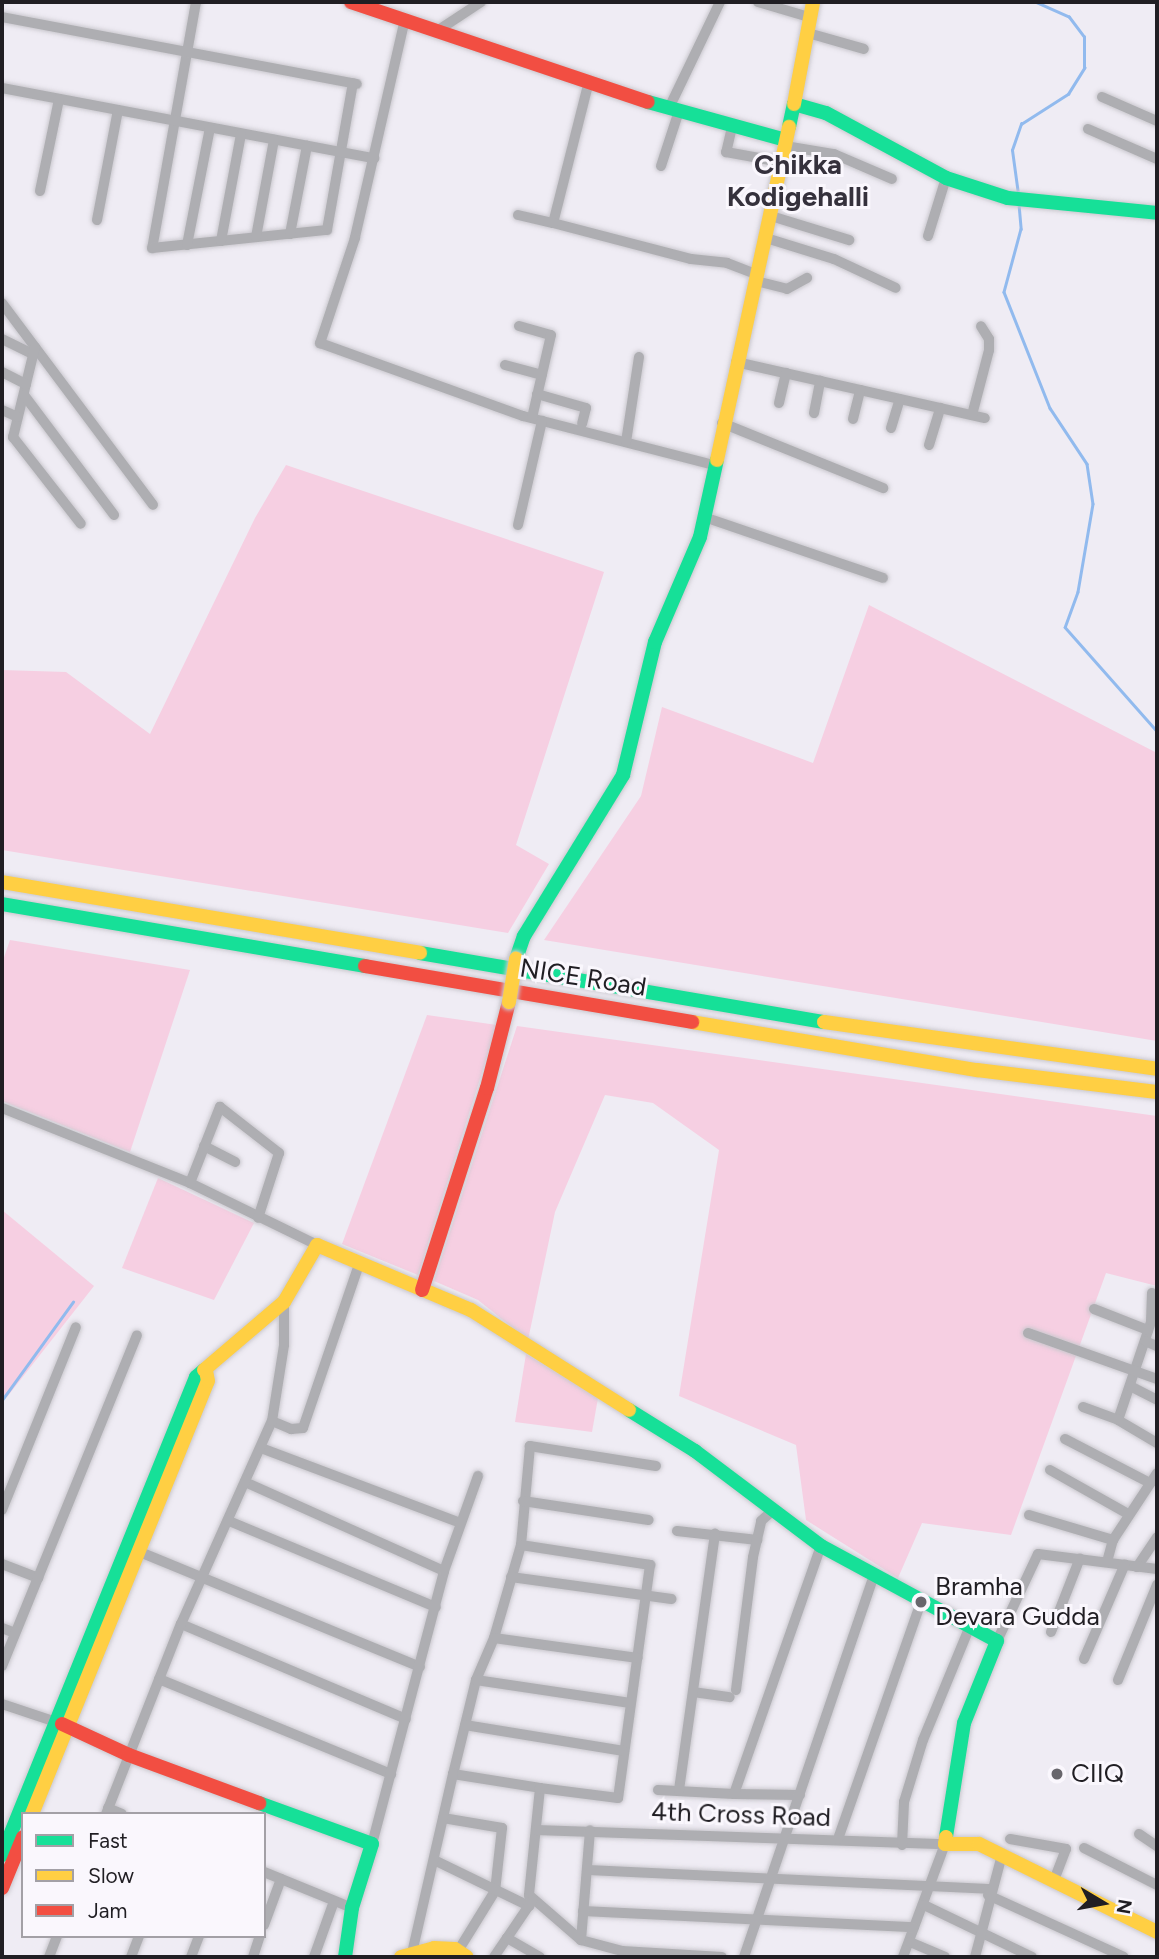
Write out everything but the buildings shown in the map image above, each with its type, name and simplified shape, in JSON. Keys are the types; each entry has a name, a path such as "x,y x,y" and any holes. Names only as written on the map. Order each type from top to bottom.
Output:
{"main road":[{"path":"351,2 588,85 785,143"},
{"path":"422,1290 491,1076 509,1002 516,958 524,936 623,775 655,642 700,537 722,423 771,216 813,2"},
{"path":"794,104 826,113 946,178 1008,198 1157,214"},
{"name":"NICE Road","path":"2,882 886,1033 1157,1069"},
{"name":"NICE Road","path":"2,904 977,1070 1157,1092"},
{"path":"22,1812 62,1724 133,1549 195,1377 206,1371 284,1302 317,1245 471,1310 663,1431 821,1546 997,1641 964,1723 945,1844 979,1844 1157,1932"},
{"path":"62,1724 129,1755 372,1844 352,1908 345,1957"},
{"path":"33,1812 62,1724"},
{"path":"2,1855 21,1814"},
{"path":"2,1888 21,1842"},
{"path":"406,1955 454,1953"}],"street":[{"path":"2,17 186,54 355,84 327,230 152,248 174,121 186,54 196,2"},
{"path":"437,31 481,2"},
{"path":"661,166 674,109 720,2"},
{"path":"758,2 809,18"},
{"path":"405,19 355,238 320,343 537,420 714,464"},
{"path":"808,33 864,49"},
{"path":"553,223 588,85"},
{"path":"2,88 374,158"},
{"path":"1101,97 1157,121"},
{"path":"40,191 59,99"},
{"path":"97,220 118,110"},
{"path":"732,127 726,152 781,162"},
{"path":"187,245 210,128"},
{"path":"1088,129 1157,159"},
{"path":"221,241 242,134"},
{"path":"256,237 274,140"},
{"path":"785,143 834,154 892,179"},
{"path":"290,233 307,146"},
{"path":"928,236 946,178"},
{"path":"517,215 691,259 727,262 757,278 787,289 807,278"},
{"path":"771,216 849,240"},
{"path":"766,238 834,259 897,288"},
{"path":"2,303 34,351 152,505"},
{"path":"518,525 537,420 537,394 551,335 519,326"},
{"path":"972,415 989,350 989,339 981,326"},
{"path":"2,339 34,351"},
{"path":"34,351 13,437 81,524"},
{"path":"626,442 639,357"},
{"path":"736,362 985,418"},
{"path":"505,365 542,375"},
{"path":"2,372 25,389 114,515"},
{"path":"779,403 786,373"},
{"path":"814,413 820,381"},
{"path":"853,419 860,390"},
{"path":"537,394 586,408 582,424"},
{"path":"891,428 900,399"},
{"path":"929,445 940,408"},
{"path":"2,410 18,417"},
{"path":"722,423 883,488"},
{"path":"704,517 883,578"},
{"path":"190,1183 220,1107 279,1153 258,1218"},
{"path":"2,1108 190,1183 317,1245"},
{"path":"204,1146 235,1162"},
{"path":"272,1421 291,1429 303,1428 359,1264"},
{"path":"1118,1420 1149,1330 1152,1293"},
{"path":"107,1811 181,1624 204,1578 272,1421 284,1345 284,1302"},
{"path":"1094,1308 1149,1330"},
{"path":"2,1510 76,1327"},
{"path":"1028,1334 1157,1379"},
{"path":"2,1666 137,1335"},
{"path":"1145,1341 1157,1346"},
{"path":"1130,1386 1157,1400"},
{"path":"1083,1407 1118,1420 1157,1443"},
{"path":"1065,1439 1150,1483"},
{"path":"406,1955 434,1860 476,1680 495,1638 521,1545 530,1446 656,1466"},
{"path":"261,1448 458,1522"},
{"path":"1050,1470 1128,1514"},
{"path":"1107,1562 1113,1540 1157,1474"},
{"path":"372,1844 458,1522 478,1476"},
{"path":"245,1482 444,1571"},
{"path":"523,1502 649,1520"},
{"path":"693,1692 733,1693 761,1521 772,1511"},
{"path":"1029,1515 1113,1540"},
{"path":"229,1521 436,1606"},
{"path":"677,1531 757,1540"},
{"path":"679,1790 715,1534"},
{"path":"1137,1567 1157,1537"},
{"path":"453,1774 618,1798 650,1565 521,1545"},
{"path":"734,1794 821,1546"},
{"path":"133,1549 419,1667"},
{"path":"997,1641 1038,1554 1157,1569"},
{"path":"1051,1632 1080,1558"},
{"path":"2,1564 38,1578"},
{"path":"1084,1659 1125,1564"},
{"path":"744,1957 874,1575"},
{"path":"511,1577 671,1599"},
{"path":"1118,1679 1154,1603 1157,1585"},
{"path":"838,1839 921,1602"},
{"path":"181,1624 406,1719"},
{"path":"902,1845 904,1802 915,1765 970,1626"},
{"path":"2,1628 15,1633"},
{"path":"495,1638 638,1658"},
{"path":"159,1679 391,1774"},
{"path":"476,1680 631,1703"},
{"path":"2,1704 62,1724"},
{"path":"465,1725 624,1751"},
{"path":"495,1957 530,1904 540,1788"},
{"path":"658,1790 800,1795"},
{"path":"443,1818 502,1828 495,1891 454,1953"},
{"name":"4th Cross Road","path":"536,1830 590,1830 786,1840 838,1839 902,1845 945,1844"},
{"path":"581,1940 590,1830"},
{"path":"1139,1834 1157,1846"},
{"path":"1010,1839 1066,1849 1054,1881"},
{"path":"903,1957 945,1844"},
{"path":"1084,1847 1157,1885"},
{"path":"975,1957 988,1892 1002,1855"},
{"path":"434,1860 495,1891 530,1904 581,1940 622,1951 722,1957"},
{"path":"588,1870 931,1885 988,1892 1124,1957"},
{"path":"266,1873 352,1908"},
{"path":"266,1920 281,1879"},
{"path":"314,1957 334,1901"},
{"path":"924,1905 1031,1957"},
{"path":"583,1911 757,1917 914,1927"},
{"path":"49,1957 56,1938"},
{"path":"131,1957 138,1938"},
{"path":"191,1957 198,1938"},
{"path":"253,1957 259,1938"},
{"path":"508,1938 540,1957"},
{"path":"910,1942 945,1957"}],"shaded area":[{"path":"286,465 604,572 516,845 549,864 508,933 2,850 2,670 66,672 150,734 255,518"},
{"path":"869,605 1157,753 1157,1041 544,940 641,796 662,707 813,763"},
{"path":"10,940 190,970 130,1152 2,1101 2,963"},
{"path":"427,1015 497,1025 418,1275 342,1244"},
{"path":"517,1026 1157,1116 1157,1286 1106,1273 1011,1535 922,1523 898,1578 806,1520 796,1445 679,1396 719,1150 653,1103 605,1095 555,1212 528,1340 478,1300 434,1281"},
{"path":"158,1178 254,1223 214,1300 122,1268"},
{"path":"2,1210 94,1286 7,1397 2,1393"},
{"path":"526,1354 598,1398 592,1432 515,1422"}],"waterway":[{"path":"1018,194 1012,150 1021,124 1068,94 1084,68 1084,37 1069,17 1035,2"},
{"path":"1019,204 1021,229 1004,292 1050,408 1087,464 1093,504 1078,592 1065,627 1157,731"},
{"path":"2,1400 73,1302"}],"traffic: fast":[{"path":"648,102 786,140"},
{"path":"789,127 794,104 826,113 946,178 1008,198 1157,213"},
{"path":"516,959 524,936 623,775 655,642 700,537 717,460"},
{"path":"2,904 365,966"},
{"path":"420,953 824,1022"},
{"path":"2,1855 196,1377 204,1370"},
{"path":"629,1410 695,1451 821,1546 997,1641 964,1723 946,1837"},
{"path":"259,1803 372,1844 352,1908 345,1957"}],"traffic: slow":[{"path":"794,104 813,2"},
{"path":"717,460 789,127"},
{"path":"2,882 420,953"},
{"path":"509,1002 516,959"},
{"path":"692,1022 977,1070 1157,1092"},
{"path":"824,1022 1157,1069"},
{"path":"204,1370 284,1302 317,1245 471,1310 629,1410"},
{"path":"33,1812 208,1381 206,1371"},
{"path":"946,1837 945,1844 979,1844 1157,1932"},
{"path":"401,1957 434,1948 455,1949 467,1957"}],"traffic: jam":[{"path":"351,2 648,102"},
{"path":"365,966 692,1022"},
{"path":"422,1290 487,1088 509,1002"},
{"path":"62,1724 129,1755 259,1803"},
{"path":"2,1888 21,1842"}],"place":[{"name":"Bramha Devara Gudda","path":"921,1602"},
{"name":"CIIQ","path":"1057,1774"}],"district":[{"name":"Chikka Kodigehalli","path":"798,180"}]}
